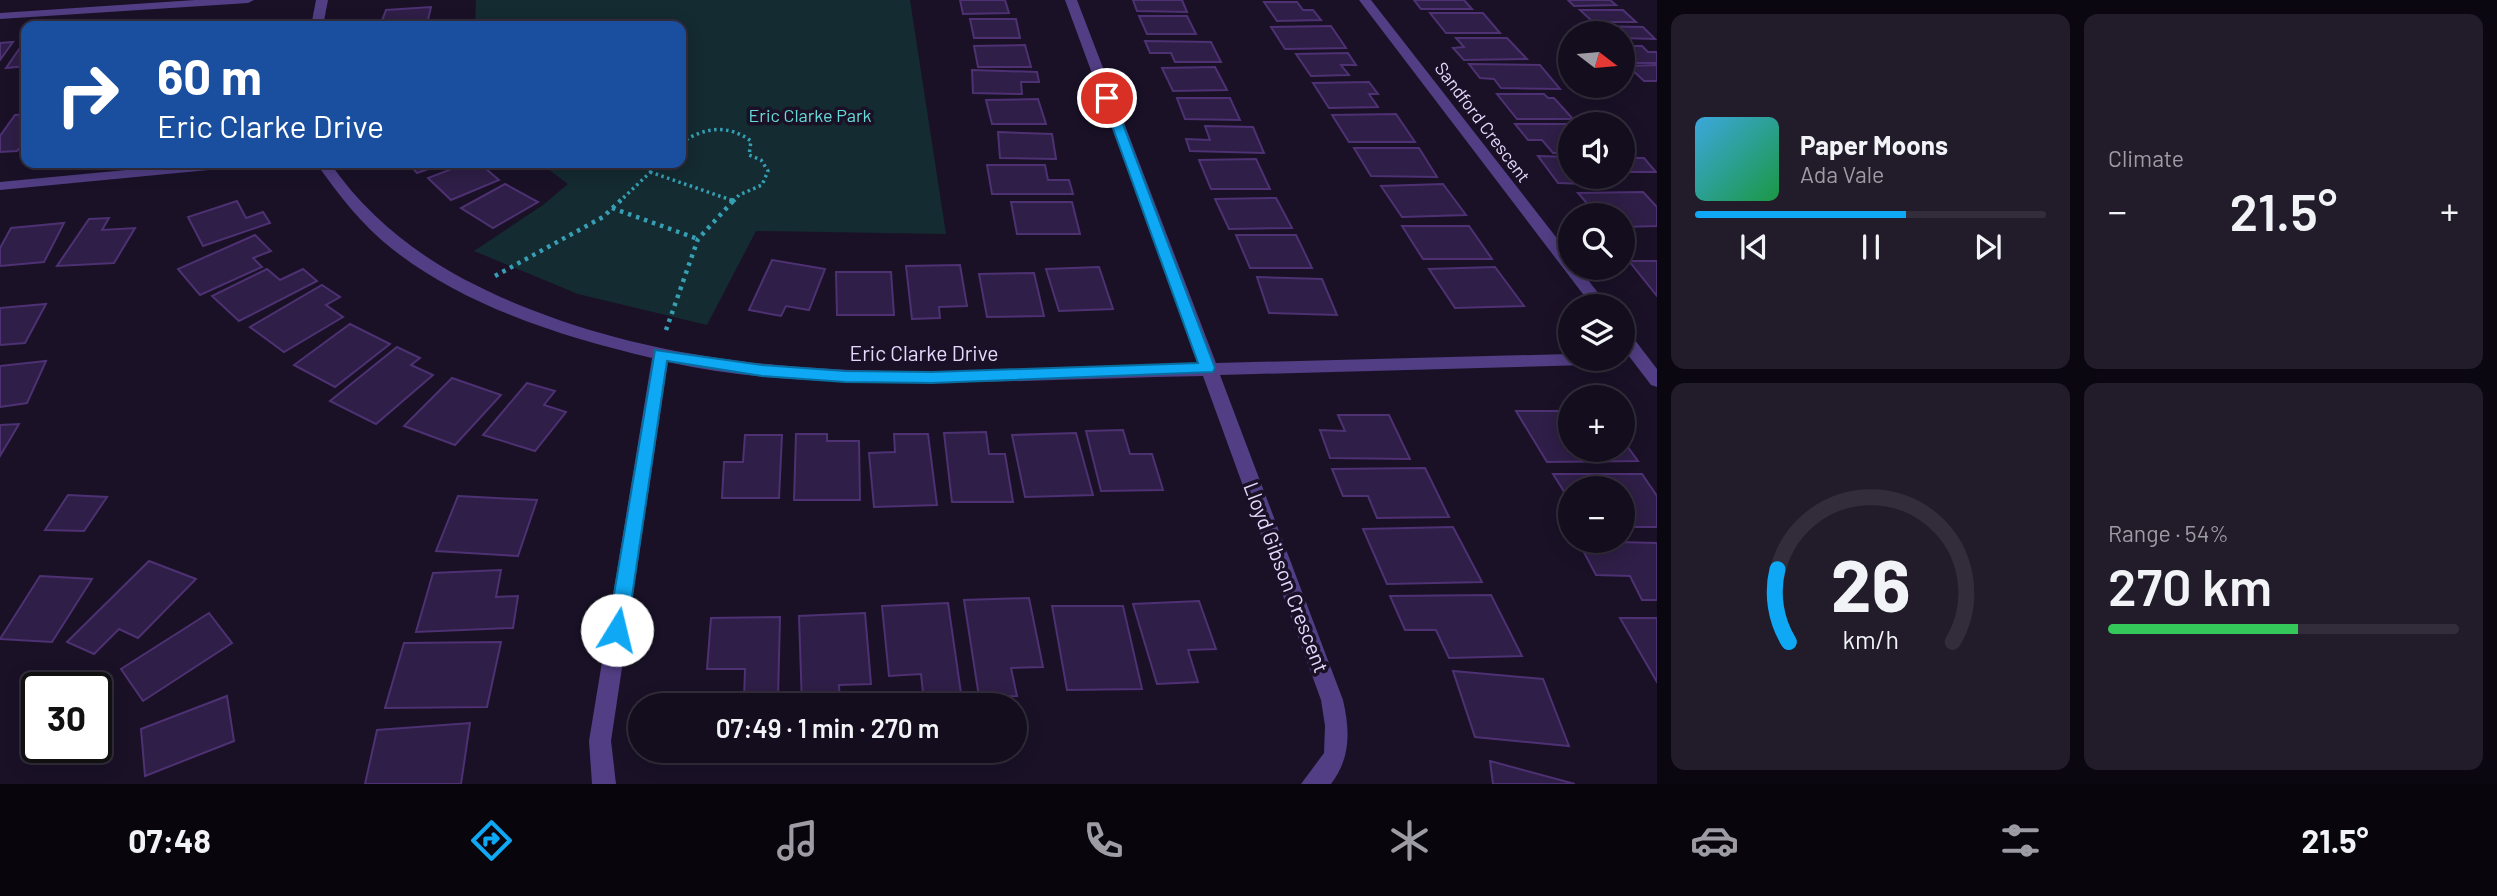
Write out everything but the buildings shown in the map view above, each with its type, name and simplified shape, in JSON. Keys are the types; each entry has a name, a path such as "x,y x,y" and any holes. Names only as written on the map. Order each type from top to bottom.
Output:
{"street":[{"path":"0,16 248,0"},
{"path":"318,21 322,0"},
{"name":"Lloyd Gibson Crescent","path":"1071,0 1337,714 1339,738 1332,763 1313,784"},
{"name":"Sandford Crescent","path":"1365,0 1558,251"},
{"path":"0,187 190,168"},
{"name":"Eric Clarke Drive","path":"326,168 344,193 385,235 423,264 469,289 540,319 660,354 762,371 932,377 1558,360"},
{"name":"Sandford Crescent","path":"1580,280 1591,294"},
{"path":"604,784 600,741 660,354"},
{"path":"1640,358 1657,381"}],"path":[{"path":"660,354 698,239 734,201 762,184 768,172 761,160 749,155 751,141 741,132 724,128 707,130 686,140"},
{"path":"469,289 578,231 612,208 654,168"},
{"path":"650,172 734,201"},
{"path":"612,208 698,239"}],"green space":[{"name":"Eric Clarke Park","path":"476,0 910,0 946,234 756,231 707,325 578,294 474,251 543,205 568,184 547,168 686,168 686,21 475,21"}],"route":[{"path":"617,630 660,354 762,371 845,376 932,377 1208,368 1107,98"}]}
